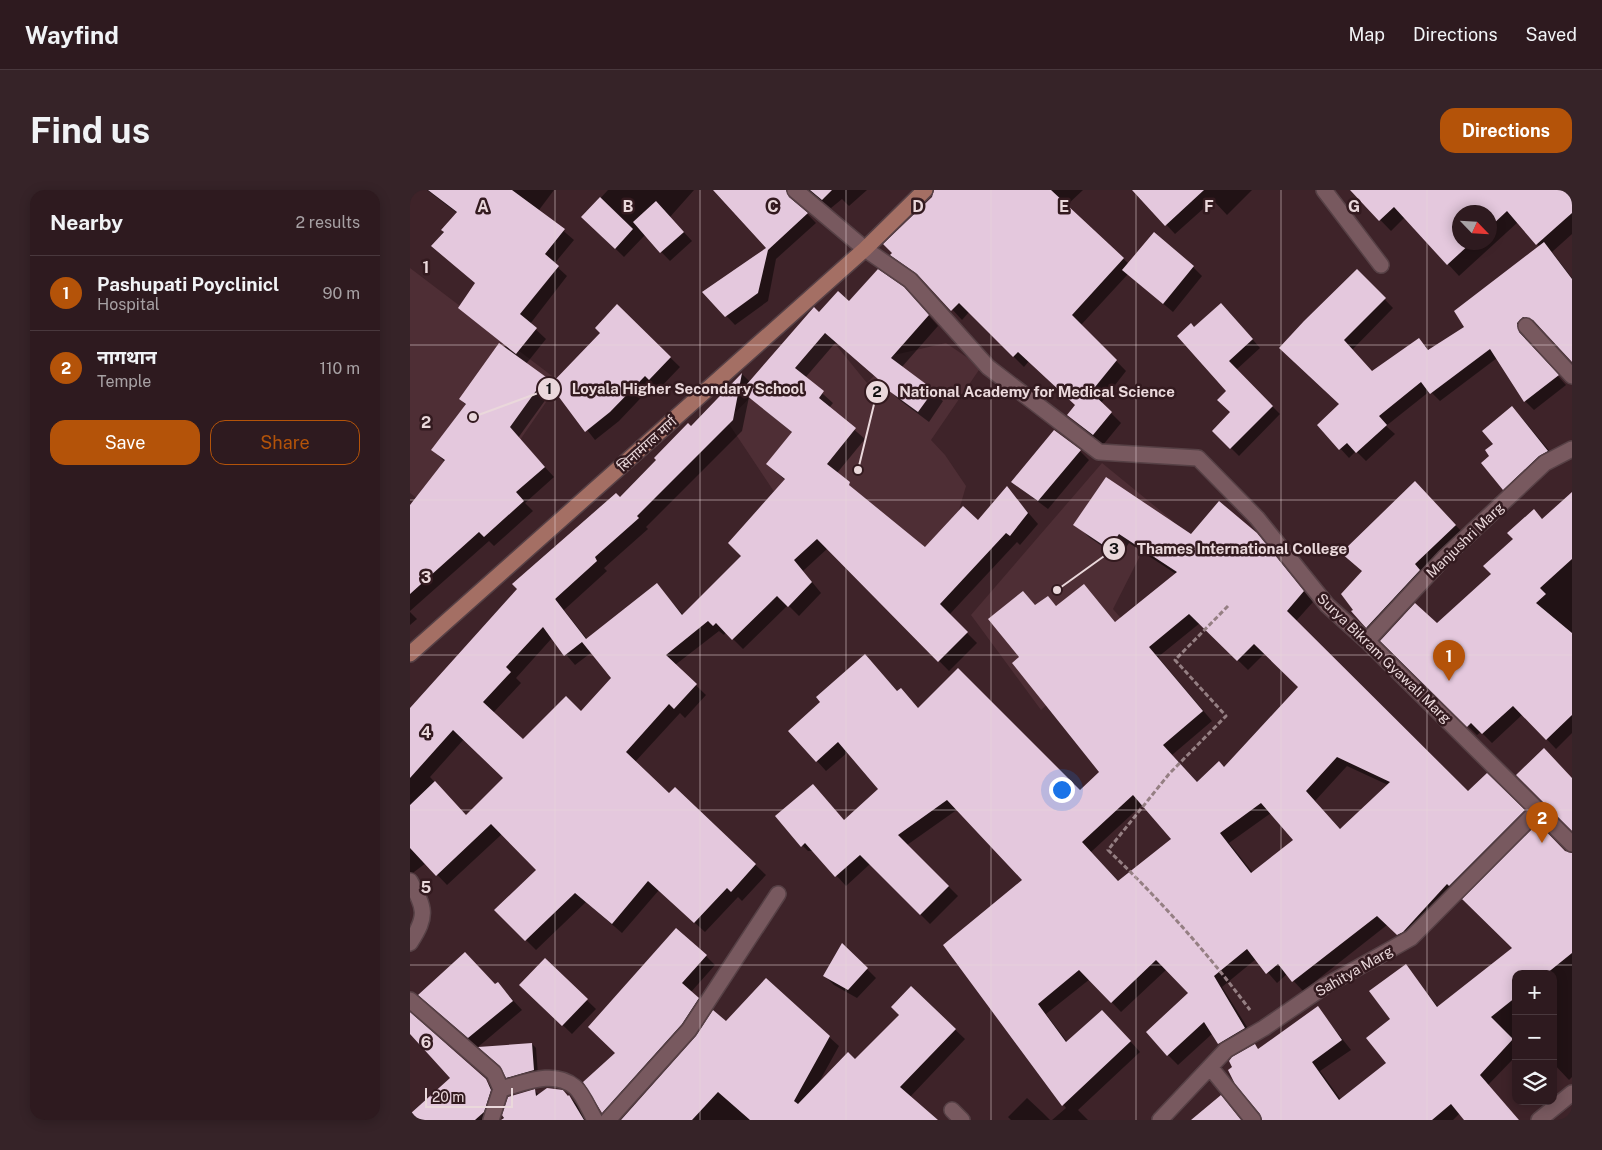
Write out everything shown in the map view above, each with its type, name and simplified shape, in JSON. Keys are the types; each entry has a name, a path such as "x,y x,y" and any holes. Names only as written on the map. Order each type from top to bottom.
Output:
{"main road":[{"name":"सिनामंगल मार्ग","path":"410,654 865,249 925,190"}],"street":[{"name":"Surya Bikram Gyawali Marg","path":"795,190 865,249 910,280 988,367 1099,452 1198,458 1256,518 1327,606 1367,641 1572,844"},
{"path":"1324,190 1381,265"},
{"path":"1526,326 1572,376"},
{"name":"Manjushri Marg","path":"1367,641 1444,558 1546,463 1572,449"},
{"name":"Sahitya Marg","path":"1160,1120 1226,1050 1264,1028 1325,986 1411,938 1538,810"},
{"path":"410,881 423,906 424,916 410,943"},
{"path":"608,1120 689,1030 778,894"},
{"path":"410,1000 494,1073 501,1089 492,1120"},
{"path":"1210,1067 1253,1120"},
{"path":"501,1089 552,1077 564,1080 576,1088 595,1120"},
{"path":"1539,1120 1572,1093"}],"path":[{"path":"1228,606 1175,660 1226,716 1169,774 1108,850 1159,900 1220,968 1264,1028"}],"shaded area":[{"path":"410,268 560,382 511,453 427,506 410,493"},
{"path":"823,329 867,383 894,355 946,343 981,367 931,440 945,455 966,486 957,517 900,610 781,502 727,421 772,375"},
{"path":"1102,463 1173,521 1141,554 1113,609 1131,630 1041,710 971,615"}],"building":[{"path":"428,190 512,190 565,229 545,254 559,266 520,314 537,328 516,354 458,308 475,283 431,246 444,232 441,230 457,212"},
{"path":"713,190 786,190 789,197 808,213 768,250 758,293 725,317 702,292 766,248"},
{"path":"810,190 832,190 822,200"},
{"path":"934,190 1051,190 1124,258 1072,315 1117,360 1091,392 1112,412 1093,435 1067,415 1075,405 1018,352 1013,357 959,303 951,311 917,274 890,255 892,253 883,244 932,197"},
{"path":"1132,190 1204,190 1165,226"},
{"path":"1350,190 1572,190 1572,213 1536,245 1507,211 1497,220 1497,205 1452,205 1452,250 1463,250 1447,265 1394,207 1379,221"},
{"path":"600,197 633,229 615,249 581,217"},
{"path":"656,201 684,232 660,253 633,222"},
{"path":"1154,232 1194,266 1163,304 1122,270"},
{"path":"1544,242 1572,279 1572,362 1533,320 1523,317 1517,323 1519,332 1559,375 1524,402 1490,349 1430,394 1421,382 1379,416 1387,425 1356,453 1347,443 1339,450 1317,425 1339,404 1279,348 1304,321 1357,269 1386,298 1344,340 1372,371 1419,338 1428,350 1464,327 1454,311"},
{"path":"878,269 904,287 929,315 891,358 934,390 918,412 885,388 886,386 825,333 795,368 824,391 819,398 856,428 827,464 850,482 849,485 925,547 963,506 978,520 1007,486 1028,513 1010,536 1006,533 940,604 968,632 938,662 817,539 794,560 812,582 788,607 777,596 732,640 716,623 713,626 708,621 666,655 697,684 674,709 669,704 626,752 669,793 675,787 756,864 731,892 727,888 694,923 648,881 612,924 575,893 525,941 494,910 536,870 491,824 436,876 410,848 410,805 435,781 466,815 503,778 453,730 410,778 410,708 517,589 512,584 616,493 620,497 688,423 691,426 742,373 733,420 637,516 639,518 595,557 597,561 555,599 586,639 657,583 682,615 741,556 728,543 785,479 766,464 792,432 741,391 814,307 819,312 838,291 849,301","holes":["543,627 564,656 582,642 611,678 581,711 566,696 523,739 483,702 511,672 506,667"]},
{"path":"1221,303 1253,339 1229,361 1273,406 1230,449 1212,431 1230,412 1217,400 1226,391 1177,336 1191,323 1194,327"},
{"path":"617,304 671,357 649,380 645,376 610,412 585,432 550,385 600,333 595,328"},
{"path":"499,343 546,377 510,427 545,467 516,492 524,501 484,537 479,532 410,594 410,505 445,460 431,450 466,404 459,399"},
{"path":"1512,406 1548,451 1539,456 1503,490 1481,463 1489,456 1485,450 1493,444 1482,431"},
{"path":"1054,430 1081,450 1038,501 1011,482"},
{"path":"1106,477 1191,534 1219,501 1257,533 1304,591 1287,611 1468,791 1487,773 1525,810 1449,886 1447,884 1403,932 1397,935 1377,916 1292,982 1278,964 1266,974 1247,949 1214,976 1245,1028 1218,1044 1204,1022 1167,1056 1146,1032 1188,993 1156,960 1111,1003 1079,970 1038,1004 1066,1042 1102,1010 1131,1041 1062,1106 943,945 1022,880 947,800 898,835 949,886 920,915 860,855 835,877 805,843 801,847 775,816 813,784 844,820 878,789 838,742 816,762 788,731 820,702 816,697 865,654 897,691 901,688 918,708 958,668 1080,790 1099,772 1012,663 1019,657 988,619 1023,591 1035,605 1048,596 1056,606 1084,584 1115,622 1177,572 1119,534 1109,549 1073,525","holes":["1189,614 1237,661 1254,644 1298,687 1224,767 1219,761 1197,782 1163,745 1203,711 1149,647","1337,757 1390,782 1340,829 1306,791","1133,795 1171,839 1118,881 1082,842","1261,803 1293,840 1251,873 1220,833"]},
{"path":"1415,481 1456,525 1415,564 1420,570 1366,628 1351,611 1353,610 1341,594 1362,571 1341,553"},
{"path":"1572,492 1572,559 1540,588 1546,594 1536,603 1572,633 1572,715 1546,740 1513,706 1482,734 1471,723 1467,727 1380,641 1415,603 1437,623 1491,574 1483,566 1513,539 1507,533 1534,509 1542,519"},
{"path":"1544,748 1572,778 1572,831 1516,775"},
{"path":"1538,823 1565,851 1572,853 1572,953 1551,970 1512,970 1512,1000 1491,1017 1512,1040 1480,1075 1519,1120 1464,1120 1451,1104 1432,1120 1262,1120 1260,1114 1235,1084 1228,1070 1232,1067 1229,1061 1232,1057 1255,1044 1258,1049 1318,1006 1342,1040 1312,1062 1339,1100 1386,1063 1366,1038 1390,1019 1369,991 1406,964 1437,1007 1512,948 1462,899"},
{"path":"676,928 707,955 682,983 699,998 682,1024 602,1113 583,1082 615,1053 588,1027"},
{"path":"842,943 868,968 848,990 823,976"},
{"path":"465,952 495,984 498,982 513,1001 468,1038 418,995"},
{"path":"545,958 588,999 562,1026 519,985"},
{"path":"766,978 830,1036 794,1101 798,1104 848,1052 855,1059 899,1015 891,1007 911,986 956,1029 900,1087 938,1120 750,1120 718,1092 692,1120 621,1120 696,1036 713,1010 726,1021"},
{"path":"410,1012 486,1079 491,1090 484,1112 475,1120 410,1120 410,1114 450,1078 410,1034"},
{"path":"532,1043 534,1070 506,1078 500,1066 478,1047"},
{"path":"547,1088 563,1090 569,1095 584,1120 501,1120 504,1118 502,1115 508,1097 535,1089 536,1096"},
{"path":"1221,1095 1241,1120 1191,1120"}],"place":[{"name":"Loyala Higher Secondary School","path":"473,417"},
{"name":"National Academy for Medical Science","path":"858,470"},
{"name":"Thames International College","path":"1057,590"},
{"name":"Pashupati Poyclinicl","path":"1449,681"},
{"name":"नागथान","path":"1542,843"}]}
